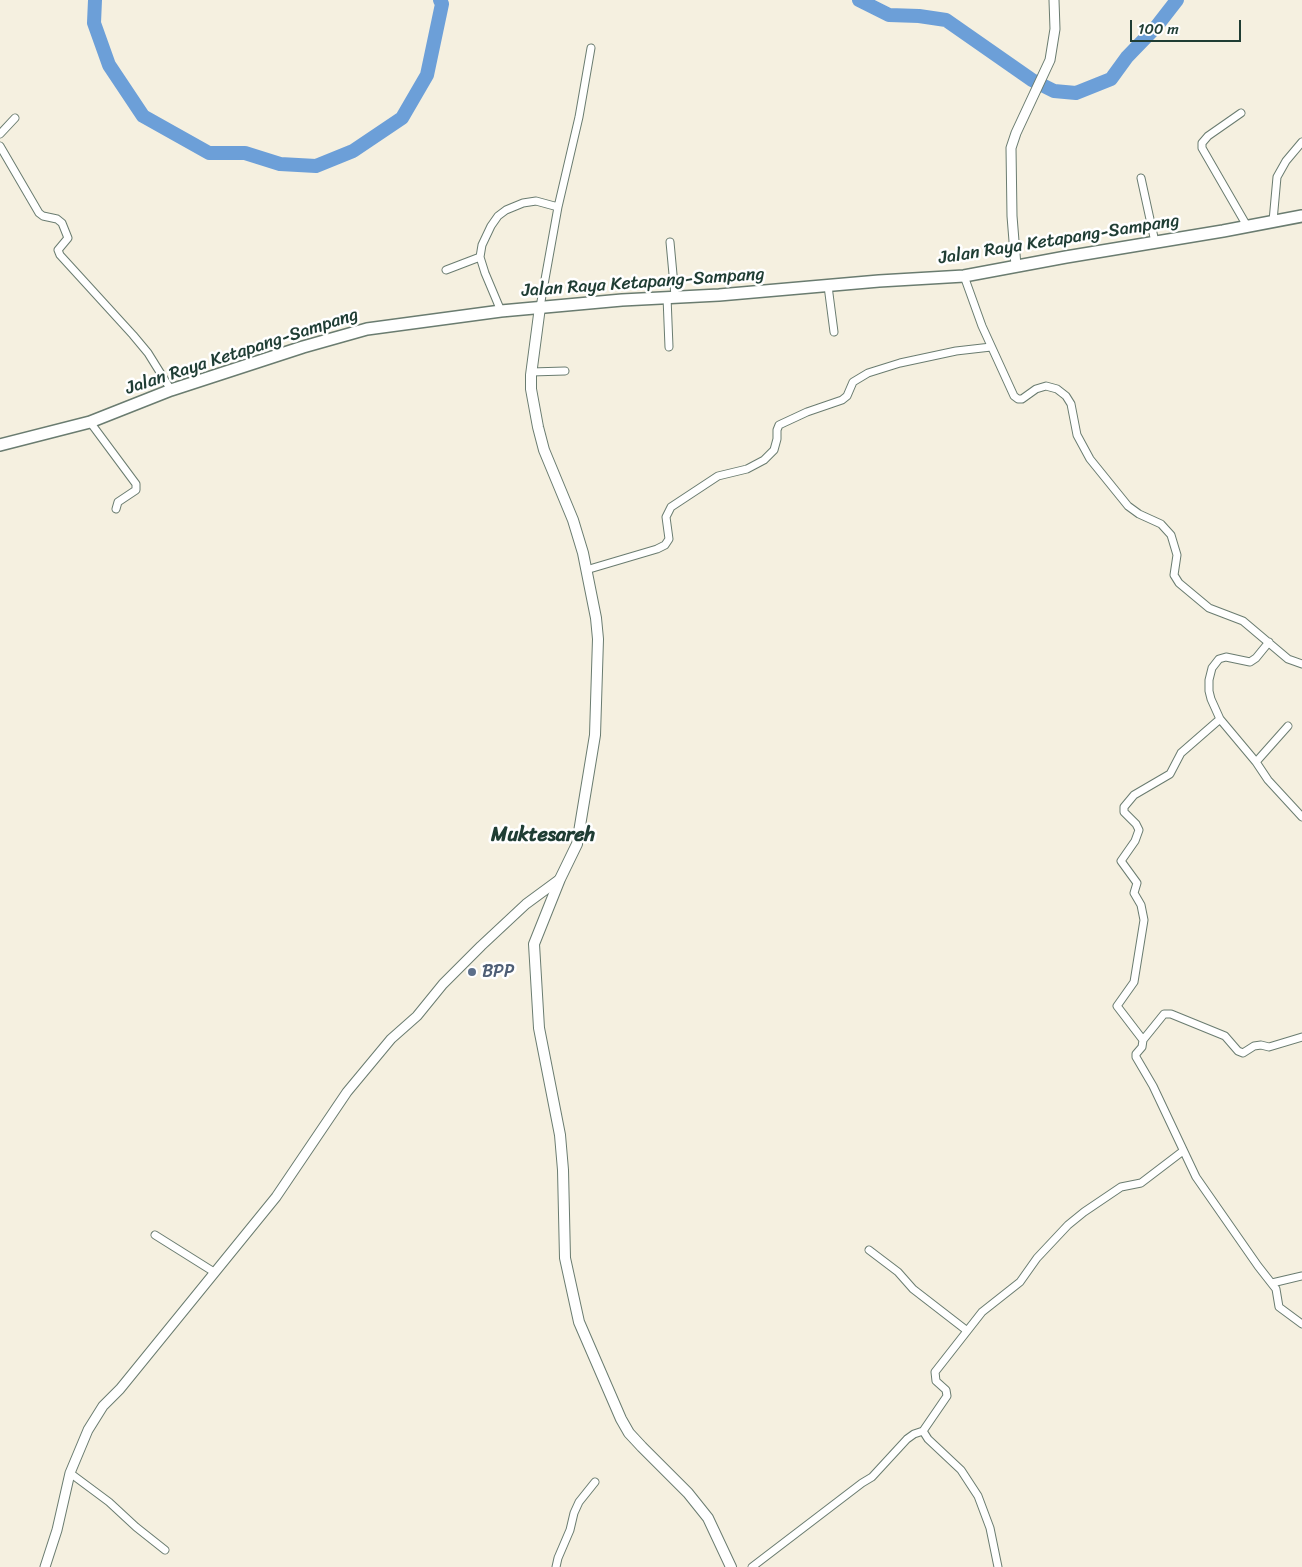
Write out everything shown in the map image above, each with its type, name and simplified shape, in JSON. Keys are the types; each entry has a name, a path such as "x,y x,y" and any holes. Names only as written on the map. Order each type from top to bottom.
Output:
{"main road":[{"name":"Jalan Raya Ketapang-Sampang","path":"0,445 90,422 171,390 303,347 366,329 540,307 964,276 1302,216"},
{"path":"540,307 531,372 531,389 544,450 573,520 586,570 596,618 598,639 595,735 576,844 534,944 539,1028 560,1135 563,1170 564,1243 569,1281 579,1322 621,1420 642,1448 697,1504 708,1518 731,1567"}],"street":[{"path":"1016,266 1012,216 1011,156 1016,133 1042,79 1052,52 1054,0"},
{"path":"540,307 558,207 579,117 591,48"},
{"path":"1241,113 1208,136 1202,142 1202,148 1247,226"},
{"path":"0,134 15,118"},
{"path":"1273,221 1276,184 1279,172 1294,148 1302,142"},
{"path":"0,146 39,213 43,216 57,219 62,223 68,238 58,250 60,255 148,352 171,390"},
{"path":"1141,178 1155,242"},
{"path":"501,311 480,257 482,245 491,226 498,216 506,210 523,203 536,201 558,207"},
{"path":"669,347 671,297 670,242"},
{"path":"446,270 480,257"},
{"path":"964,276 991,347 1015,398 1022,399 1036,389 1046,386 1057,389 1066,396 1071,404 1077,435 1090,459 1128,506 1139,514 1163,525 1170,535 1177,555 1174,575 1179,583 1209,608 1243,621 1288,658 1302,664"},
{"path":"828,286 834,332"},
{"path":"586,570 665,545 669,539 666,517 671,507 718,476 747,469 764,460 771,454 776,444 779,425 807,412 844,399 853,382 868,372 956,351 991,347"},
{"path":"531,372 565,370"},
{"path":"90,422 136,484 136,490 118,502 116,509"},
{"path":"1269,642 1252,661 1246,662 1226,657 1219,659 1214,664 1209,680 1209,691 1220,719 1256,762 1268,780 1302,817"},
{"path":"1143,1040 1117,1006 1134,982 1144,920 1141,905 1134,893 1137,882 1121,862 1122,857 1138,837 1139,830 1138,826 1124,812 1124,808 1128,800 1134,795 1170,774 1175,768 1179,755 1220,719"},
{"path":"1256,762 1288,726"},
{"path":"46,1567 57,1530 70,1473 88,1430 103,1406 120,1389 276,1198 347,1092 391,1040 417,1016 443,984 481,946 526,904 560,879"},
{"path":"1302,1037 1269,1047 1254,1046 1243,1053 1238,1051 1225,1036 1171,1014 1164,1014 1143,1040 1142,1047 1136,1054 1200,1183 1258,1266 1276,1288 1280,1307 1302,1324"},
{"path":"752,1567 872,1477 907,1439 922,1431 947,1396 946,1390 936,1381 935,1372 982,1312 1020,1282 1037,1258 1073,1221 1121,1187 1141,1183 1183,1152"},
{"path":"155,1235 214,1272"},
{"path":"869,1250 898,1272 913,1289 966,1330"},
{"path":"1272,1284 1302,1276"},
{"path":"922,1431 961,1470 978,1496 990,1528 998,1567"},
{"path":"70,1473 109,1502 165,1550"},
{"path":"556,1567 570,1530 574,1513 595,1482"}],"waterway":[{"path":"95,0 94,23 109,65 143,116 209,153 245,153 280,164 316,166 353,151 402,118 427,75 442,4 440,0"},
{"path":"859,0 889,15 919,16 946,20 1032,80 1054,91 1076,93 1111,79 1127,57 1156,27 1177,0"}],"place":[{"name":"BPP","path":"472,972"}],"district":[{"name":"Muktesareh","path":"543,836"}]}
